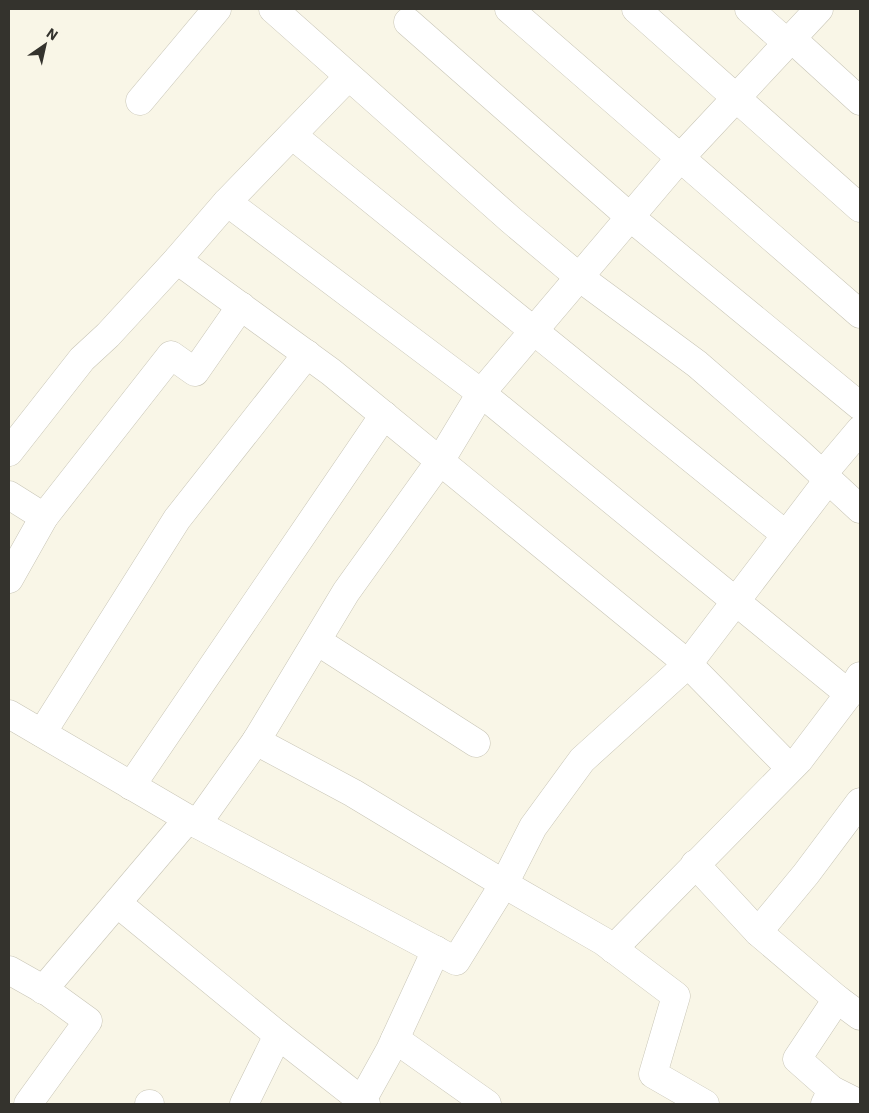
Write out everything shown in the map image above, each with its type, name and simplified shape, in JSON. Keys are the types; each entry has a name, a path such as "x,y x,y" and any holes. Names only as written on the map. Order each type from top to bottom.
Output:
{"street":[{"path":"140,101 218,9"},
{"path":"273,9 348,77 579,277 697,364 860,509"},
{"path":"508,9 860,314"},
{"path":"636,9 860,208"},
{"path":"749,9 860,101"},
{"path":"43,990 117,903 192,822 256,741 346,592 440,461 481,394 680,158 819,9"},
{"path":"408,22 630,217 860,406"},
{"path":"9,452 82,359 178,260 227,202 348,77"},
{"path":"292,135 786,535"},
{"path":"227,202 481,394 736,602 854,685 798,760 613,949"},
{"path":"178,260 331,372 688,664 790,768"},
{"path":"9,579 44,517 171,354 195,372 241,306"},
{"path":"42,733 177,519 306,354"},
{"path":"131,786 384,415"},
{"path":"9,716 42,733 192,822 456,961 504,884 533,826 582,760 688,664 786,535 825,477 860,430"},
{"path":"9,495 44,517"},
{"path":"317,641 476,743"},
{"path":"256,741 353,793 603,941 676,996 653,1074 705,1104"},
{"path":"758,932 806,874 860,802"},
{"path":"695,864 758,932 860,1016"},
{"path":"117,903 363,1103 436,950"},
{"path":"9,970 43,990 88,1021 28,1104"},
{"path":"838,999 797,1059 846,1099"},
{"path":"244,1104 278,1035"},
{"path":"395,1039 487,1104"}]}
